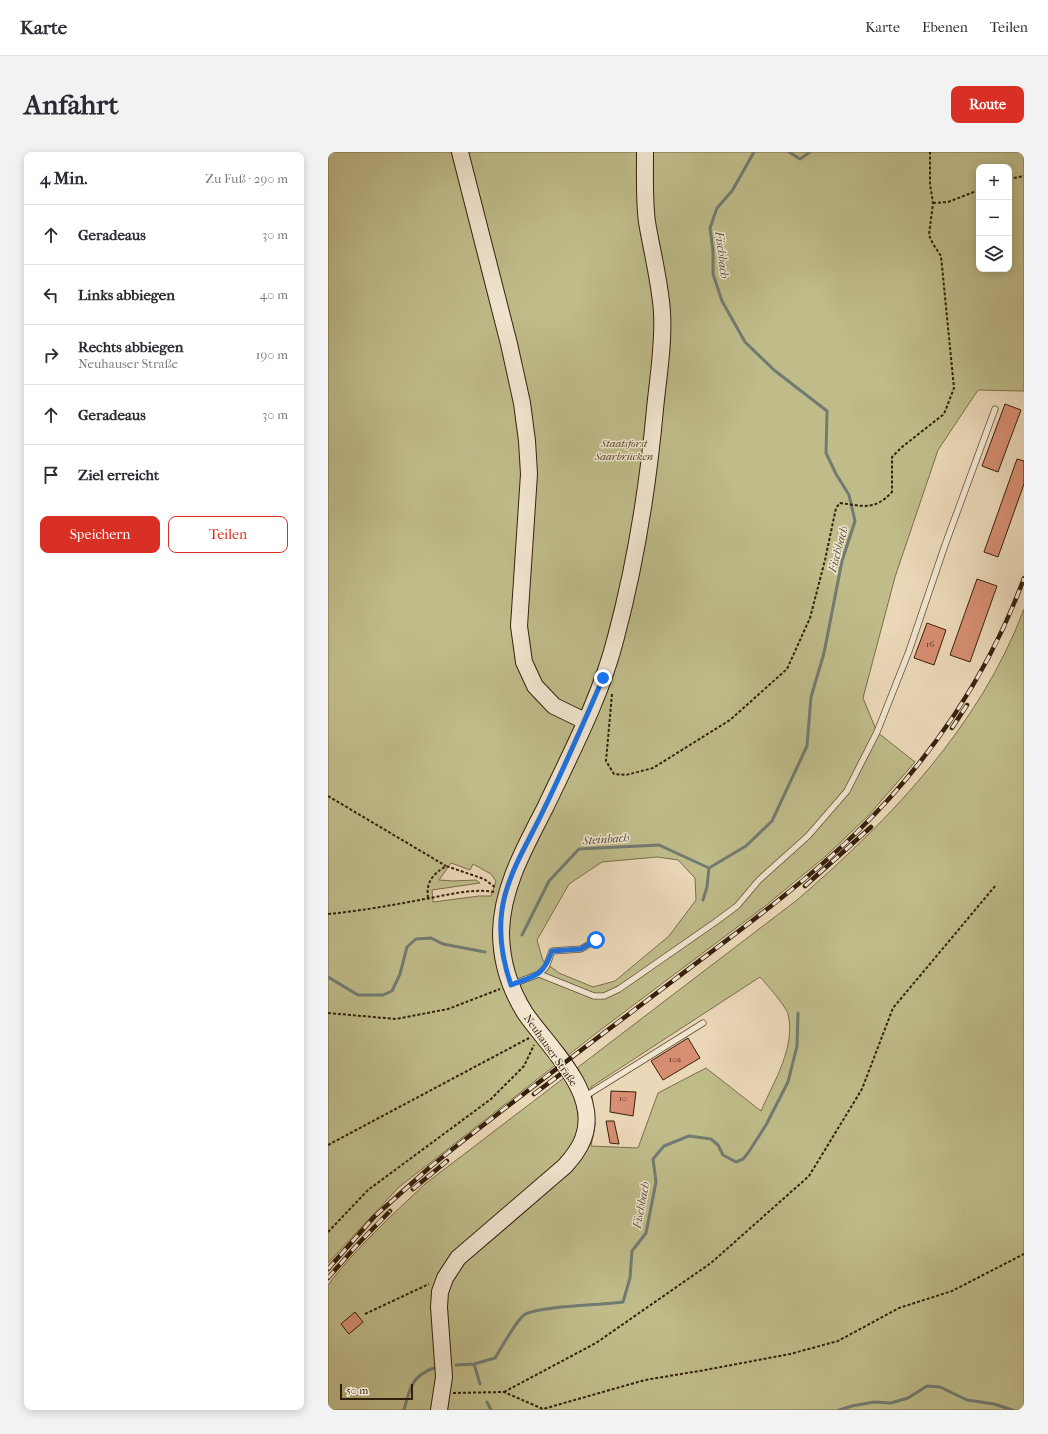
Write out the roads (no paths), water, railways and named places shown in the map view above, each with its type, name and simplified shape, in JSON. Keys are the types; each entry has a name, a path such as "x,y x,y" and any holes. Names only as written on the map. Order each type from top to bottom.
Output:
{"main road":[{"path":"460,152 509,344 522,403 527,441 529,474 520,626 524,662 535,686 554,706 585,721"},
{"name":"Neuhauser Straße","path":"439,1410 444,1377 439,1308 440,1292 445,1278 458,1258 565,1166 576,1153 583,1139 587,1124 583,1098 575,1081 524,1011 511,985 502,951 502,919 505,894 520,857 585,721 603,678 616,640 636,552 644,508 658,380 662,315 658,274 647,221 644,184 645,152"}],"lane":[{"path":"539,974 594,996 604,996 619,989 737,906 759,880 808,836 846,790 877,732 898,680 995,409"},
{"path":"511,985 539,974 546,966 552,951 581,949 596,940"},
{"path":"583,1098 703,1023"}],"waterway":[{"name":"Fischbach","path":"703,900 707,887 709,868 746,846 772,821 807,746 811,697 824,653 842,561 855,521 849,495 836,474 826,453 827,411 774,370 745,342 722,301 713,274 713,251 710,228 717,208 732,191 754,152"},
{"name":"Fischbach","path":"789,152 800,159 810,152"},
{"name":"Steinbach","path":"522,935 549,881 579,849 659,845 709,868"},
{"name":"Steinbach","path":"328,977 358,995 383,995 392,991 400,974 407,947 416,939 431,938 443,944 485,952"},
{"name":"Fischbach","path":"456,1365 474,1364 495,1358 520,1318 531,1312 555,1308 623,1302 630,1278 632,1251 646,1233 656,1182 653,1159 664,1146 689,1136 711,1139 718,1145 723,1155 736,1162 743,1159 766,1125 788,1082 797,1046 798,1013"},
{"path":"474,1364 480,1384"},
{"name":"Fischbach","path":"404,1410 410,1390 416,1379 426,1371 434,1368"},
{"path":"839,1410 874,1402 891,1403 908,1398 927,1386 940,1387 967,1400 994,1404 1012,1410"},
{"path":"487,1402 491,1410"}],"railway":[{"path":"328,1269 375,1216 430,1167 767,909 813,872 856,833 883,806 908,777 954,715 975,682 993,648 1010,614 1024,578"},
{"path":"952,728 967,705"},
{"path":"805,886 871,827"},
{"path":"534,1094 566,1070"},
{"path":"413,1189 447,1161"},
{"path":"328,1278 390,1211"}],"park label":[{"name":"Staatsforst Saarbrücken","path":"624,449"}]}
